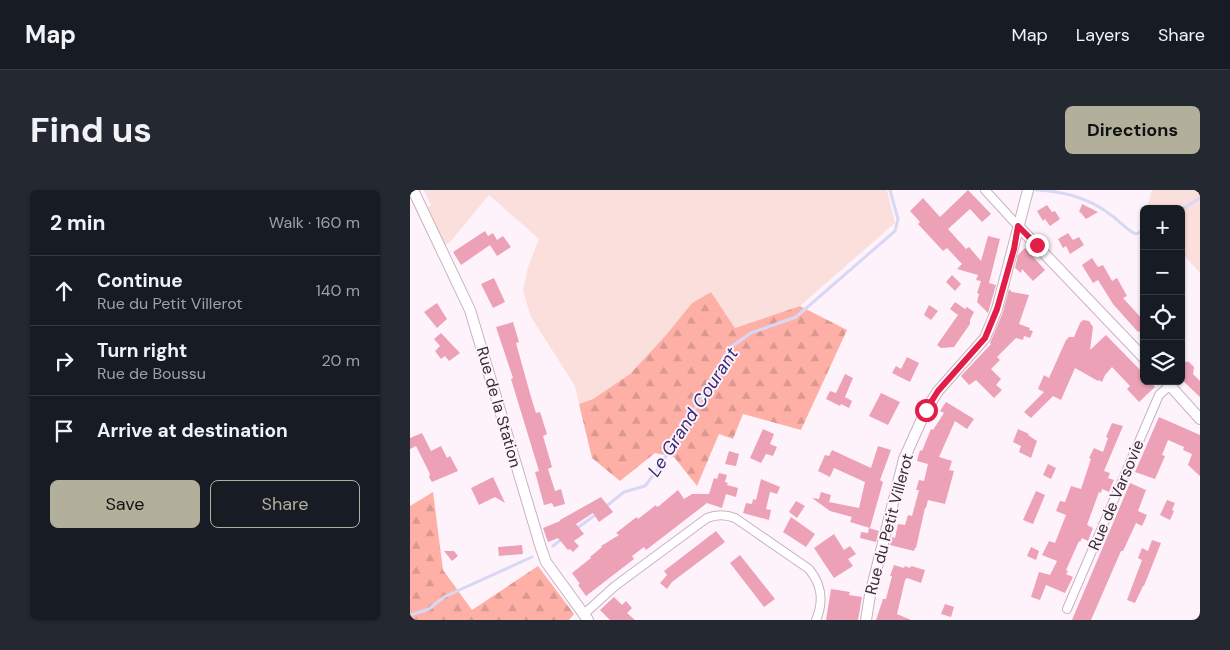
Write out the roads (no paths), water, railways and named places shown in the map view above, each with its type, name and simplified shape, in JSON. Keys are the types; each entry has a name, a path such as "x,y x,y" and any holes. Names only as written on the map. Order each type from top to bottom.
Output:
{"street":[{"name":"Rue de la Station","path":"413,190 470,310 546,562 586,617"},
{"path":"985,190 1140,354"},
{"name":"Rue du Petit Villerot","path":"866,620 870,595 904,459 926,410 938,391 985,338 997,309 1028,190"},
{"name":"Rue de Varsovie","path":"1067,609 1159,395 1166,385"},
{"path":"1170,385 1200,419"},
{"path":"586,617 615,586 707,518 716,514 735,518 809,569 815,577 822,597 816,620"}],"waterway":[{"name":"Le Grand Courant","path":"604,508 624,492 645,486 661,465 684,424 711,384 731,347 751,333 796,317 895,231 898,219 890,190"},
{"name":"Le Grand Courant","path":"1036,190 1066,194 1085,200 1103,209 1132,232 1136,234 1140,232"},
{"name":"Le Grand Courant","path":"1185,207 1200,198"},
{"name":"Le Grand Courant","path":"576,529 598,513"},
{"name":"Le Grand Courant","path":"553,546 563,538"},
{"name":"Le Grand Courant","path":"410,615 429,609 444,597 532,557"}]}
